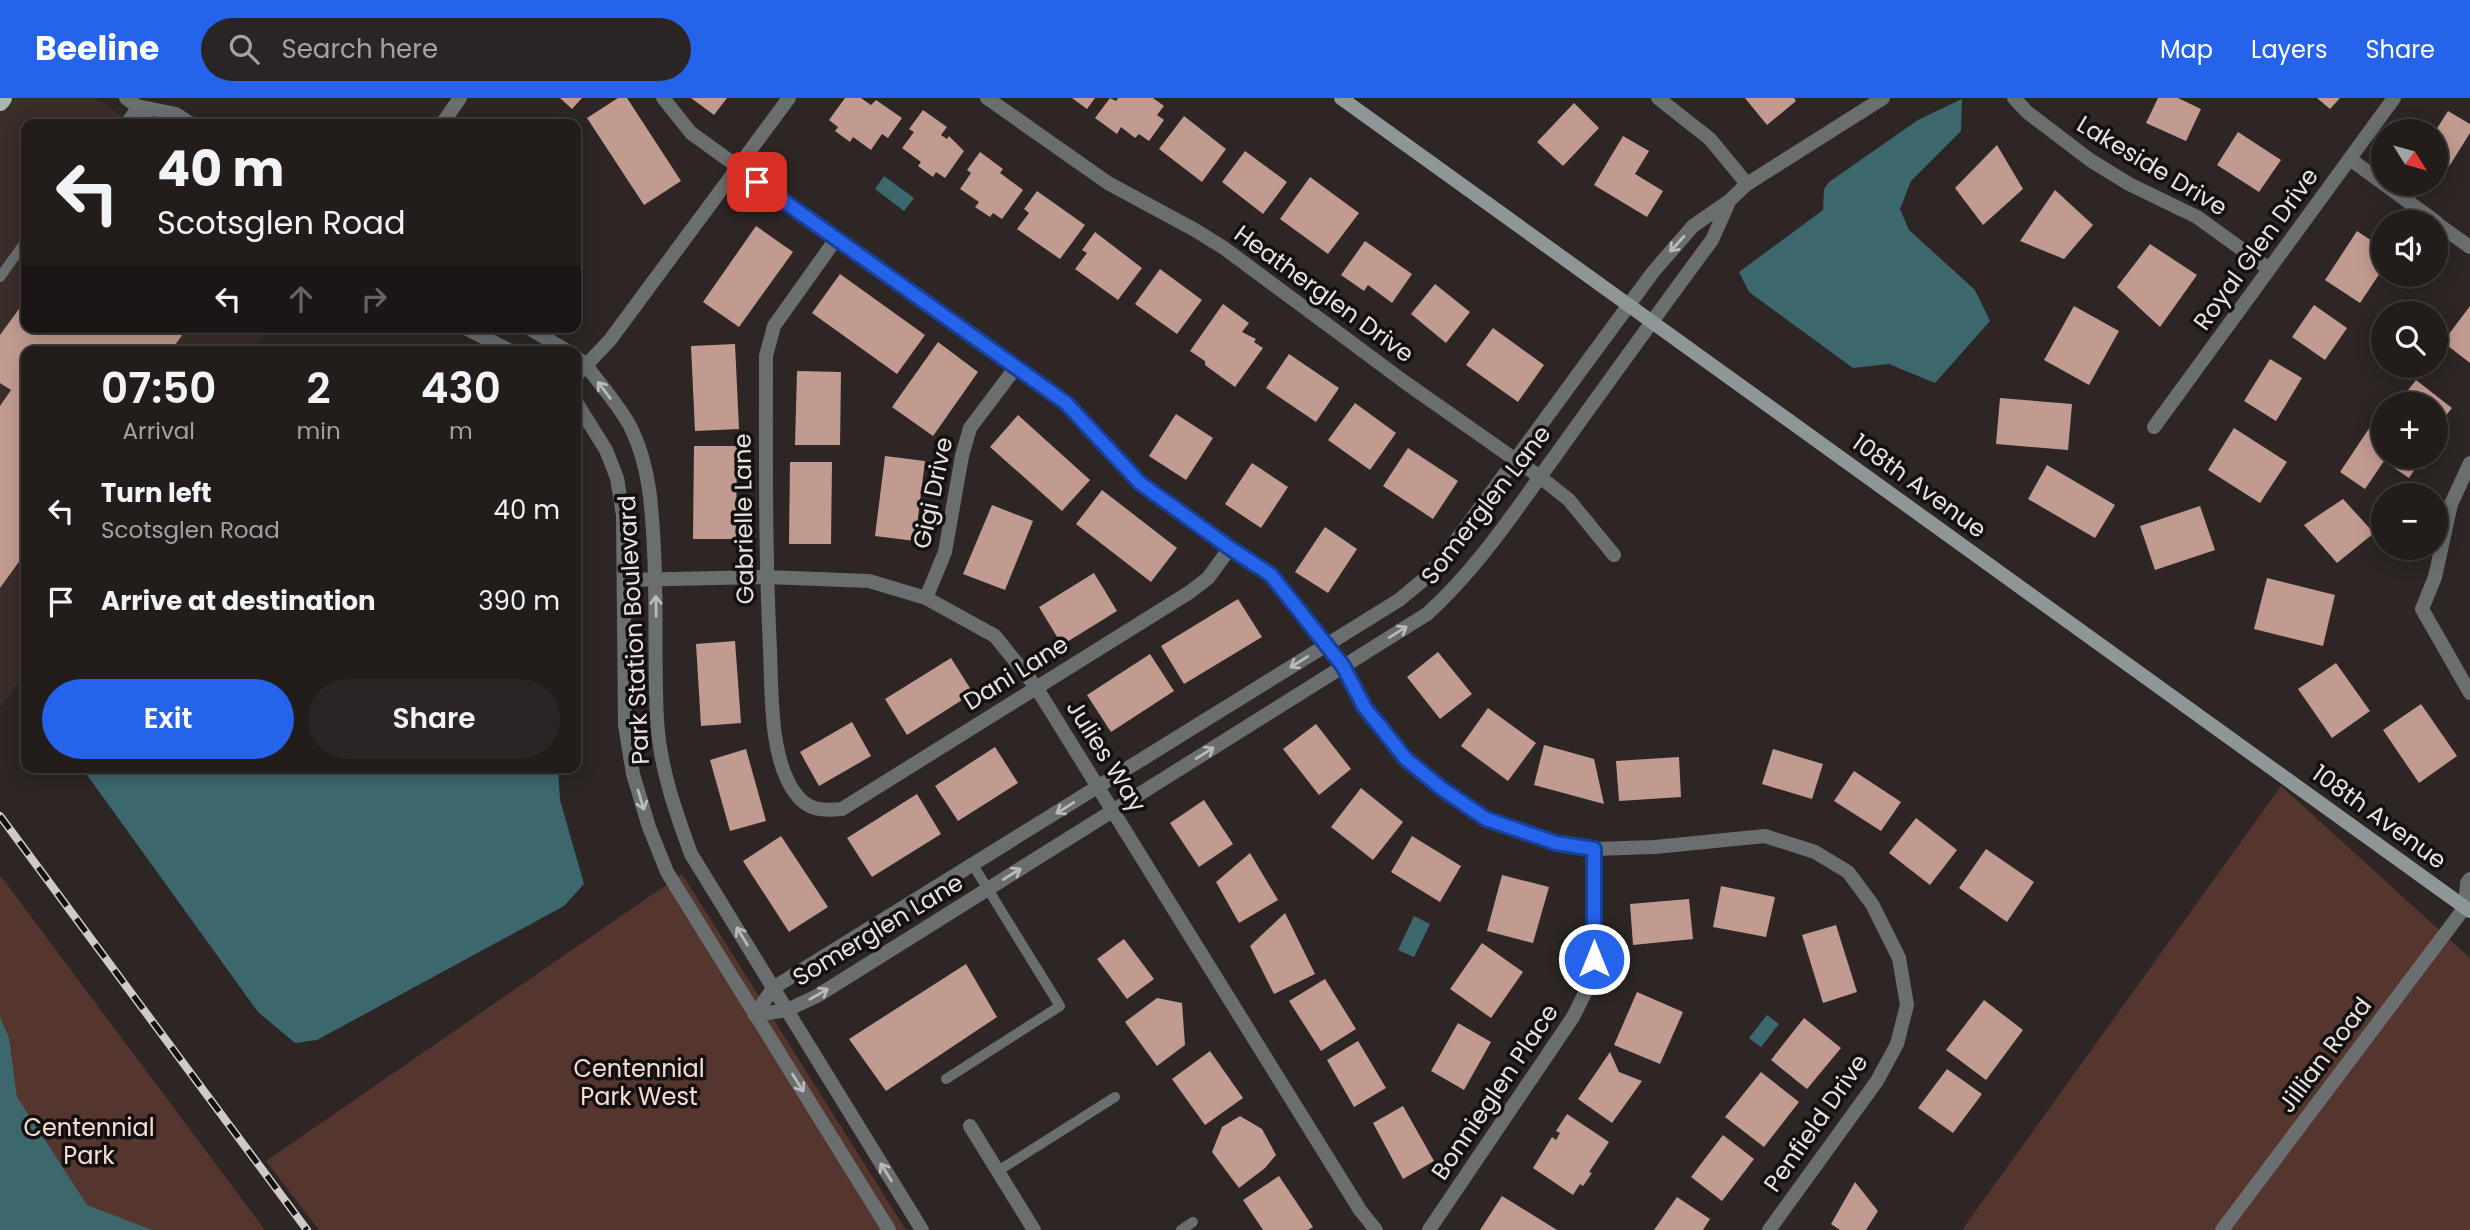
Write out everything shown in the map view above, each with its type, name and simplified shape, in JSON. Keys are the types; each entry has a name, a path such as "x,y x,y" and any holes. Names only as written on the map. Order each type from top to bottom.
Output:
{"street":[{"path":"445,119 460,98"},
{"name":"Penfield Drive","path":"663,98 691,133 1066,403 1140,483 1271,575 1343,666 1365,708 1406,759 1441,788 1486,819 1556,843 1594,849 1655,847 1765,836 1815,852 1848,872 1872,904 1899,958 1907,1005 1897,1044 1877,1081 1769,1230"},
{"path":"581,364 610,340 789,98"},
{"name":"Heatherglen Drive","path":"987,98 1108,183 1224,248 1406,383 1540,477 1569,500 1614,555"},
{"name":"108th Avenue","path":"1341,98 2468,907"},
{"path":"1658,98 1710,139 1747,184"},
{"name":"Somerglen Lane","path":"755,1015 773,988 1399,600 1441,561 1627,304 1693,226 1729,201 1747,184 1883,98"},
{"name":"Lakeside Drive","path":"2014,98 2027,112 2090,160 2129,184 2197,217 2269,269"},
{"name":"Royal Glen Drive","path":"2154,427 2394,98"},
{"path":"132,102 145,119"},
{"path":"132,102 176,114 184,119"},
{"path":"2350,159 2420,210"},
{"name":"Somerglen Lane","path":"755,1015 787,1010 817,996 1427,614 1478,561 1540,477 1712,240 1729,201"},
{"path":"2448,231 2470,247"},
{"name":"Gabrielle Lane","path":"811,808 796,795 787,778 773,730 766,577 766,356 774,326 836,239"},
{"path":"475,333 501,346"},
{"path":"537,333 559,346"},
{"name":"Gigi Drive","path":"926,598 945,552 962,456 970,428 1016,367"},
{"name":"Park Station Boulevard","path":"581,368 632,429 643,461 652,503 657,721 661,756 669,794 691,854 922,1230"},
{"name":"Park Station Boulevard","path":"581,410 606,450 617,478 623,515 625,725 633,774 649,827 667,872 889,1230"},
{"path":"2470,463 2451,503 2435,577 2422,609 2470,692"},
{"name":"Dani Lane","path":"811,808 823,811 842,808 1190,592 1208,578 1230,548"},
{"name":"Julies Way","path":"624,580 766,577 869,581 926,598 995,636 1036,687 1360,1210 1376,1230"},
{"name":"Bonnieglen Place","path":"1429,1230 1573,1017 1587,989 1594,959 1594,849"},
{"name":"Jillian Road","path":"2222,1230 2468,907 2467,883 2470,879"},
{"path":"970,1126 1034,1230"}],"lane":[{"path":"126,119 132,102"},
{"path":"0,277 21,248"},
{"path":"946,1079 1060,1006 973,865"},
{"path":"998,1171 1115,1097"},
{"path":"1181,1230 1193,1222"}],"shaded area":[{"path":"3,98 96,98 126,119 21,119 21,333 266,333 257,346 21,346 21,678 0,708 0,102"}],"green space":[{"path":"2281,786 2470,958 2470,1230 1962,1230"},
{"name":"Centennial Park West","path":"682,874 906,1230 319,1230 266,1161"},
{"name":"Centennial Park","path":"0,875 265,1230 0,1230"}],"water":[{"path":"1962,99 1961,131 1911,181 1900,209 1909,230 1975,290 1990,321 1935,383 1889,364 1853,368 1749,292 1739,272 1823,210 1824,189 1829,182 1918,120"},
{"path":"884,176 914,198 904,211 875,189"},
{"path":"86,773 558,773 560,800 584,884 564,906 317,1040 295,1043 258,1012"},
{"path":"1414,916 1430,924 1414,957 1398,950"},
{"path":"1767,1015 1779,1024 1761,1047 1749,1038"},
{"path":"0,1017 9,1038 17,1097 87,1205 152,1230 0,1230"}],"building":[{"path":"560,98 582,98 572,109"},
{"path":"618,98 627,98 681,181 644,205 587,118"},
{"path":"691,98 727,98 714,115"},
{"path":"845,98 861,98 871,105 876,100 902,118 888,138 882,134 871,150 853,137 850,142 835,131 838,127 829,120"},
{"path":"1072,98 1095,98 1087,109"},
{"path":"1110,98 1116,101 1118,98 1153,98 1164,106 1157,115 1164,120 1149,141 1139,134 1135,138 1121,127 1117,134 1095,118"},
{"path":"1745,98 1794,98 1796,101 1767,125"},
{"path":"2158,98 2178,98 2201,109 2186,141 2146,123"},
{"path":"2317,98 2340,98 2330,109"},
{"path":"1574,103 1599,128 1563,166 1537,142"},
{"path":"923,110 947,127 941,135 947,139 949,136 964,151 945,178 936,172 933,177 918,166 921,162 902,148 914,132 909,129"},
{"path":"2448,111 2470,124 2470,133 2448,168 2448,119 2443,119"},
{"path":"1184,116 1226,149 1202,182 1159,149"},
{"path":"2238,132 2281,160 2259,192 2217,165"},
{"path":"1623,136 1649,151 1635,174 1663,191 1647,217 1594,185"},
{"path":"1997,145 2023,189 1983,225 1955,188"},
{"path":"1245,151 1287,182 1263,214 1222,182"},
{"path":"980,152 1003,169 1000,173 1023,190 1002,219 993,213 990,217 975,207 979,202 960,189 971,173 967,170"},
{"path":"1310,177 1359,213 1328,254 1280,219"},
{"path":"2055,190 2093,225 2064,259 2020,241"},
{"path":"1037,191 1085,225 1060,259 1017,229 1029,213 1024,209"},
{"path":"756,226 793,252 739,327 703,302"},
{"path":"2357,231 2371,240 2371,286 2360,303 2325,280"},
{"path":"1095,232 1142,268 1118,300 1075,269 1087,253 1082,250"},
{"path":"1365,241 1412,274 1392,303 1368,285 1364,291 1341,275"},
{"path":"2150,244 2197,275 2160,327 2117,287"},
{"path":"1160,269 1202,300 1177,334 1135,304"},
{"path":"840,274 925,335 897,374 812,313"},
{"path":"1435,284 1470,312 1446,343 1411,314"},
{"path":"1223,304 1249,323 1242,332 1256,339 1254,342 1263,348 1235,387 1190,351"},
{"path":"2314,305 2347,328 2325,360 2292,337"},
{"path":"2074,306 2119,331 2089,385 2044,360"},
{"path":"2470,306 2470,363 2448,346 2448,335"},
{"path":"19,309 21,333 184,333 174,346 21,346 21,559 0,588 0,406 11,390 0,383 0,335"},
{"path":"1493,328 1544,365 1518,402 1466,365"},
{"path":"938,342 978,372 933,436 892,407"},
{"path":"735,344 739,429 695,431 691,346"},
{"path":"1289,354 1339,388 1316,422 1266,388"},
{"path":"2270,359 2302,378 2276,421 2244,401"},
{"path":"797,371 841,372 840,445 795,445"},
{"path":"2416,380 2431,392 2406,392"},
{"path":"2000,398 2072,404 2068,450 1996,444"},
{"path":"1355,403 1396,433 1370,470 1328,440"},
{"path":"1176,414 1213,438 1186,480 1149,456"},
{"path":"1018,415 1090,480 1062,511 990,447"},
{"path":"2371,426 2371,469 2379,469 2365,489 2340,472"},
{"path":"2234,428 2287,462 2260,503 2208,470"},
{"path":"694,446 737,446 736,539 693,539"},
{"path":"1408,448 1458,481 1433,519 1383,486"},
{"path":"885,456 925,461 915,541 875,536"},
{"path":"790,462 832,462 831,544 789,544"},
{"path":"1252,463 1288,487 1261,528 1225,504"},
{"path":"2047,465 2115,505 2095,538 2028,499"},
{"path":"2396,469 2415,469 2409,478"},
{"path":"1102,490 1177,548 1151,582 1076,524"},
{"path":"2343,499 2371,530 2371,535 2337,563 2304,525"},
{"path":"992,505 1033,521 1005,590 963,574"},
{"path":"2200,506 2215,550 2155,570 2140,526"},
{"path":"1325,527 1357,549 1328,593 1295,572"},
{"path":"1094,573 1117,611 1062,645 1039,607"},
{"path":"2267,578 2335,595 2323,646 2254,629"},
{"path":"1238,599 1262,637 1184,684 1161,646"},
{"path":"735,641 741,723 701,726 696,644"},
{"path":"1438,652 1472,694 1440,719 1407,677"},
{"path":"1150,654 1174,691 1111,732 1087,695"},
{"path":"951,658 973,693 907,735 885,699"},
{"path":"2336,663 2370,711 2332,738 2298,689"},
{"path":"2421,704 2457,756 2419,783 2383,730"},
{"path":"1488,708 1536,743 1508,781 1461,746"},
{"path":"852,722 871,756 819,786 800,752"},
{"path":"1316,724 1351,769 1319,795 1283,749"},
{"path":"1544,745 1594,759 1604,804 1534,785"},
{"path":"995,747 1018,783 958,821 935,786"},
{"path":"746,749 766,821 730,831 710,760"},
{"path":"1773,749 1823,764 1812,799 1762,784"},
{"path":"1679,757 1681,797 1619,801 1616,761"},
{"path":"1854,771 1901,802 1881,831 1834,801"},
{"path":"1361,788 1403,822 1373,860 1331,827"},
{"path":"917,794 941,834 872,877 847,838"},
{"path":"1204,800 1233,844 1199,867 1170,823"},
{"path":"1916,818 1957,850 1930,885 1889,853"},
{"path":"781,836 828,907 789,932 743,861"},
{"path":"1412,836 1461,866 1440,902 1391,872"},
{"path":"1986,849 2034,882 2007,922 1959,888"},
{"path":"1250,853 1278,900 1239,923 1216,882"},
{"path":"1502,875 1549,887 1533,943 1487,931"},
{"path":"1721,886 1775,897 1766,937 1713,927"},
{"path":"1689,899 1693,939 1633,945 1630,904"},
{"path":"1285,913 1315,974 1274,994 1250,946"},
{"path":"1836,925 1857,992 1823,1003 1802,935"},
{"path":"1124,939 1154,979 1127,999 1097,959"},
{"path":"1482,943 1523,972 1491,1018 1450,989"},
{"path":"966,964 997,1017 886,1091 849,1039"},
{"path":"1325,979 1356,1029 1321,1051 1289,1001"},
{"path":"1637,992 1683,1012 1660,1064 1614,1045"},
{"path":"1157,998 1182,1003 1185,1045 1157,1066 1125,1022"},
{"path":"1984,1000 2023,1030 1986,1080 1946,1050"},
{"path":"1804,1018 1841,1048 1807,1089 1771,1060"},
{"path":"1458,1023 1491,1042 1464,1090 1431,1071"},
{"path":"1358,1041 1386,1088 1354,1107 1327,1060"},
{"path":"1210,1051 1243,1098 1205,1125 1172,1079"},
{"path":"1610,1052 1619,1072 1642,1081 1612,1123 1578,1099"},
{"path":"1947,1069 1982,1094 1953,1133 1918,1108"},
{"path":"1761,1072 1799,1102 1764,1147 1725,1117"},
{"path":"1403,1106 1434,1161 1403,1179 1373,1123"},
{"path":"1567,1114 1609,1142 1589,1172 1592,1173 1573,1195 1533,1168 1552,1137 1556,1140 1560,1133 1556,1131"},
{"path":"1240,1116 1262,1129 1276,1155 1265,1168 1239,1188 1212,1152 1222,1127"},
{"path":"1723,1135 1754,1159 1722,1201 1691,1177"},
{"path":"1279,1176 1313,1227 1308,1230 1263,1230 1243,1200"},
{"path":"1855,1182 1878,1211 1866,1230 1840,1230 1831,1224"},
{"path":"1502,1196 1557,1230 1480,1230"},
{"path":"1677,1197 1710,1219 1703,1230 1654,1230"}],"railway":[{"path":"0,816 307,1230"}],"route":[{"path":"757,182 1066,403 1140,483 1271,575 1343,666 1365,708 1406,759 1441,788 1486,819 1556,843 1594,849 1594,959"}]}
